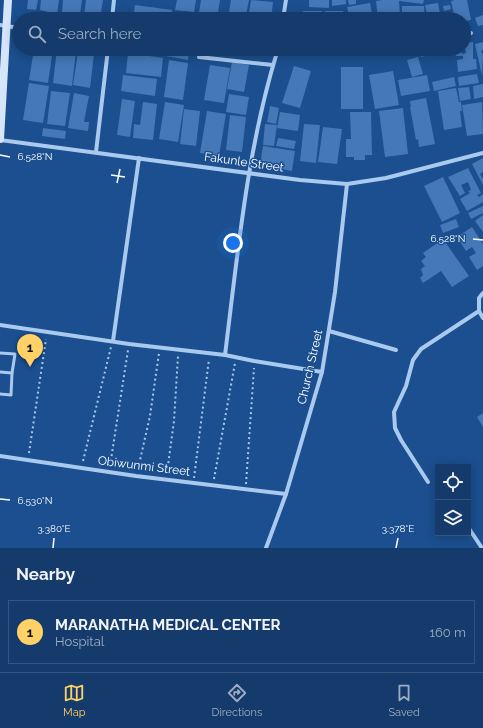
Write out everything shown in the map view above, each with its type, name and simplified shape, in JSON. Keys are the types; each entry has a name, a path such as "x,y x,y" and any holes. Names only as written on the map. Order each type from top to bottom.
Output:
{"street":[{"path":"0,140 4,25 8,0"},
{"path":"113,12 114,0"},
{"path":"284,12 286,0"},
{"path":"96,152 107,56"},
{"path":"225,355 249,173 263,102 276,56"},
{"path":"199,57 273,65"},
{"name":"Fakunle Street","path":"0,140 249,173 347,184 386,178 483,153"},
{"path":"113,341 139,158"},
{"name":"Church Street","path":"266,548 286,494 322,372 329,331 347,184"},
{"path":"483,293 479,298 479,311 483,318"},
{"path":"428,482 395,428 394,412 406,386 413,360 421,349 479,311"},
{"path":"0,325 129,344 225,355 322,372"},
{"path":"329,331 396,350"},
{"name":"Obiwunmi Street","path":"0,456 136,476 166,478 193,483 214,484 286,494"},
{"path":"471,532 482,548"}],"lane":[{"path":"0,353 15,354 11,395 0,394"},
{"path":"0,372 12,373"}],"path":[{"path":"28,460 47,333"},
{"path":"82,468 113,341"},
{"path":"109,471 129,344"},
{"path":"136,476 150,416 160,348"},
{"path":"166,478 174,421 178,349"},
{"path":"193,483 210,353"},
{"path":"214,484 236,357"},
{"path":"246,489 254,361"}],"building":[{"path":"28,0 38,0 36,10 27,9"},
{"path":"41,0 59,0 57,12 40,10"},
{"path":"63,0 82,0 80,12 62,12"},
{"path":"86,0 103,0 101,12 84,12"},
{"path":"177,0 196,0 194,12 175,10"},
{"path":"201,0 220,0 218,12 199,12"},
{"path":"231,0 249,0 247,12 229,12"},
{"path":"251,0 273,2 272,12 249,12"},
{"path":"309,0 329,0 329,8 309,7"},
{"path":"332,0 346,0 346,4 332,6"},
{"path":"348,0 356,0 356,4 349,5"},
{"path":"424,0 423,4 399,1 400,12 377,12 376,1"},
{"path":"467,0 469,12 453,12 451,1"},
{"path":"370,3 372,12 348,12 347,7"},
{"path":"438,3 440,12 426,12 425,5"},
{"path":"135,5 172,10 172,12 134,12"},
{"path":"450,5 451,9 444,11 443,6"},
{"path":"402,6 424,6 424,12 402,12"},
{"path":"322,11 322,12 303,12"},
{"path":"325,11 343,12 325,12"},
{"path":"483,15 483,25 478,26 475,18"},
{"path":"471,42 473,42 473,59 476,59 477,69 458,72 457,60 463,59 463,56 471,56"},
{"path":"483,42 483,50 481,51 483,55 482,76 475,44"},
{"path":"33,56 52,56 48,83 29,80"},
{"path":"56,56 75,56 72,86 53,83"},
{"path":"77,56 94,56 90,88 73,85"},
{"path":"128,56 149,56 163,58 161,77 126,73"},
{"path":"166,56 188,56 188,60"},
{"path":"418,57 423,74 412,77 407,60"},
{"path":"169,60 188,63 183,100 164,97"},
{"path":"232,62 249,65 244,92 227,89"},
{"path":"210,65 230,68 224,103 204,100"},
{"path":"294,66 311,71 300,108 282,103"},
{"path":"341,67 363,67 363,109 341,109"},
{"path":"393,71 399,105 375,109 369,75"},
{"path":"477,74 479,83 459,86 458,77"},
{"path":"123,75 157,79 155,96 121,91"},
{"path":"427,75 430,91 401,96 398,80"},
{"path":"454,77 456,86 434,91 432,82"},
{"path":"29,83 49,86 43,123 23,120"},
{"path":"483,84 483,97 474,99 473,86"},
{"path":"469,87 471,99 460,101 458,88"},
{"path":"456,88 459,102 461,102 462,111 460,111 462,127 444,130 438,91"},
{"path":"51,91 70,93 65,126 47,124"},
{"path":"74,93 89,96 84,122 89,122 88,131 68,128"},
{"path":"229,94 249,97 246,115 226,112"},
{"path":"426,98 435,144 419,147 418,139 416,140 410,101"},
{"path":"122,99 135,101 130,137 117,135"},
{"path":"143,102 157,104 153,140 133,138 134,124 140,125"},
{"path":"165,102 184,105 178,142 159,139"},
{"path":"482,102 483,134 467,136 462,105"},
{"path":"270,106 279,108 276,124 267,122"},
{"path":"403,108 408,154 385,157 379,111"},
{"path":"184,109 200,111 196,146 180,144"},
{"path":"207,111 226,114 219,156 200,153"},
{"path":"280,112 300,115 298,131 277,128"},
{"path":"350,112 371,112 372,155 365,155 365,160 354,160 354,157 346,157 346,139 351,139"},
{"path":"230,115 246,117 242,152 226,150"},
{"path":"265,124 277,125 274,146 263,145"},
{"path":"304,124 320,125 316,163 300,161"},
{"path":"323,127 342,129 337,164 318,162"},
{"path":"43,128 66,131 65,139 42,136"},
{"path":"278,138 296,141 294,149 276,146"},
{"path":"263,146 295,151 292,171 260,165"},
{"path":"483,158 483,172 480,174 483,179 483,185 472,164"},
{"path":"468,168 481,193 477,195 479,197 483,194 483,202 467,211 460,199 470,193 468,191 471,190 468,182 461,185 465,193 460,196 448,177"},
{"path":"443,177 460,213 442,222 424,186"},
{"path":"483,206 483,213 471,219 468,213"},
{"path":"483,215 483,232 475,221"},
{"path":"456,219 459,227 443,233 440,225"},
{"path":"472,227 483,244 483,266 477,270 469,257 476,253 472,247 466,251 457,237"},
{"path":"443,239 469,276 452,287 441,271 423,283 420,278 423,275 421,269 425,266 421,261 426,257 423,253"},
{"path":"483,413 483,427 477,417"}],"place":[{"name":"MARANATHA MEDICAL CENTER","path":"30,367"}]}
